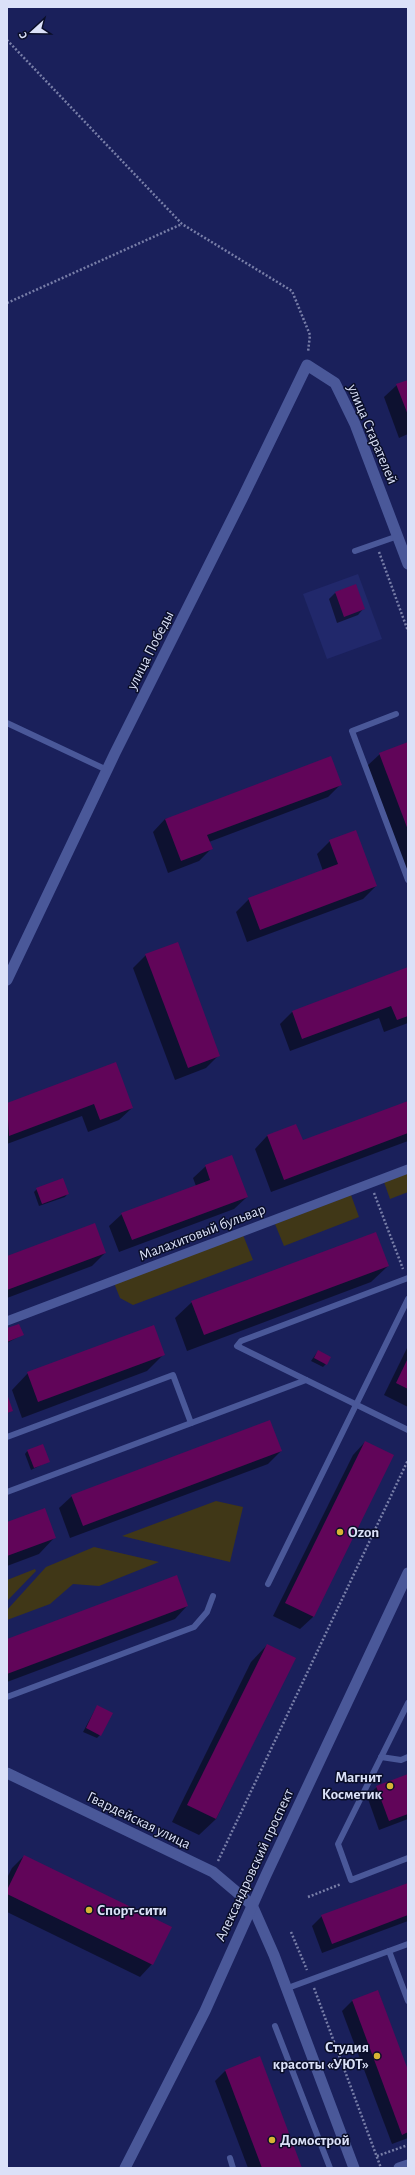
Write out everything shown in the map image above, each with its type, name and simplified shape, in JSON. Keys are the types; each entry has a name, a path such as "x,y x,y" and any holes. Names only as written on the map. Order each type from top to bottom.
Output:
{"street":[{"name":"улица Старателей","path":"307,365 335,383 355,424 408,564"},
{"name":"улица Победы","path":"7,980 107,770 307,365"},
{"name":"Малахитовый бульвар","path":"7,1321 408,1169"},
{"name":"Александровский проспект","path":"125,2168 205,2011 252,1905 408,1574"},
{"name":"Гвардейская улица","path":"7,1774 213,1872 252,1905"},
{"path":"252,1905 274,1955 285,1989 354,2168"},
{"path":"399,2168 408,2165"}],"lane":[{"path":"354,551 398,536"},
{"path":"396,714 352,731 408,880"},
{"path":"7,723 107,770"},
{"path":"407,1279 241,1341 237,1346 408,1430"},
{"path":"268,1584 408,1299"},
{"path":"7,1437 173,1375 191,1423"},
{"path":"7,1492 306,1380"},
{"path":"7,1697 194,1627 207,1612 213,1596"},
{"path":"408,1703 338,1844 351,1880 408,1858"},
{"path":"381,1757 401,1760 408,1758"},
{"path":"285,1989 408,1944"},
{"path":"389,1951 408,2001"},
{"path":"275,2026 330,2168"},
{"path":"230,2158 233,2168"}],"path":[{"path":"7,40 182,224 292,291 310,334 307,365"},
{"path":"7,303 182,224"},
{"path":"375,543 408,631"},
{"path":"371,1183 407,1279"},
{"path":"213,1872 408,1460"},
{"path":"308,1897 351,1880"},
{"path":"291,1932 311,1980 381,2168"},
{"path":"377,2156 408,2145"}],"shaded area":[{"path":"358,574 382,639 327,659 303,594"},
{"path":"408,1173 408,1192 390,1199 384,1182"},
{"path":"351,1195 359,1217 284,1246 275,1224"},
{"path":"243,1235 253,1260 133,1305 120,1298 114,1283"},
{"path":"216,1501 243,1507 230,1562 122,1536"},
{"path":"94,1547 159,1562 99,1586 73,1584 50,1604 7,1620 7,1610 46,1567"},
{"path":"35,1569 36,1571 7,1601 7,1580"}],"building":[{"path":"408,380 408,415 396,384"},
{"path":"356,584 365,609 344,617 335,592"},
{"path":"408,742 408,830 379,753"},
{"path":"331,756 342,785 207,835 213,849 181,861 165,819"},
{"path":"356,830 377,886 260,930 248,898 338,864 329,840"},
{"path":"178,942 220,1056 188,1068 145,954"},
{"path":"408,967 408,1016 397,1020 391,1006 302,1039 292,1011"},
{"path":"116,1062 133,1108 100,1120 94,1104 9,1136 7,1103"},
{"path":"408,1101 408,1133 284,1180 267,1135 296,1124 303,1140"},
{"path":"232,1155 248,1197 132,1240 121,1213 210,1180 205,1165"},
{"path":"63,1178 69,1194 42,1204 36,1188"},
{"path":"95,1223 106,1253 7,1290 7,1256"},
{"path":"376,1232 389,1266 204,1335 191,1301"},
{"path":"19,1324 24,1335 7,1342 7,1328"},
{"path":"154,1325 165,1355 38,1402 27,1372"},
{"path":"318,1350 331,1357 327,1365 314,1358"},
{"path":"408,1358 408,1389 396,1383"},
{"path":"7,1394 13,1411 7,1413"},
{"path":"270,1420 282,1451 83,1526 71,1495"},
{"path":"365,1441 394,1455 314,1617 285,1603"},
{"path":"43,1444 50,1462 34,1468 27,1450"},
{"path":"45,1508 56,1538 7,1556 7,1522"},
{"path":"177,1575 188,1606 7,1674 7,1639"},
{"path":"267,1644 296,1658 216,1819 187,1805"},
{"path":"97,1705 113,1713 101,1736 86,1728"},
{"path":"408,1774 408,1814 389,1821 376,1786"},
{"name":"Спорт-сити","path":"24,1855 172,1927 153,1965 7,1894 7,1890"},
{"path":"408,1883 408,1915 332,1944 321,1915"},
{"path":"378,1990 408,2070 408,2132 402,2135 352,2000"},
{"path":"260,2056 302,2168 262,2168 225,2070"}],"place":[{"name":"Ozon","path":"340,1532"},
{"name":"Магнит Косметик","path":"390,1786"},
{"name":"Спорт-сити","path":"89,1910"},
{"name":"Студия красоты «УЮТ»","path":"377,2056"},
{"name":"Домострой","path":"272,2140"}]}
